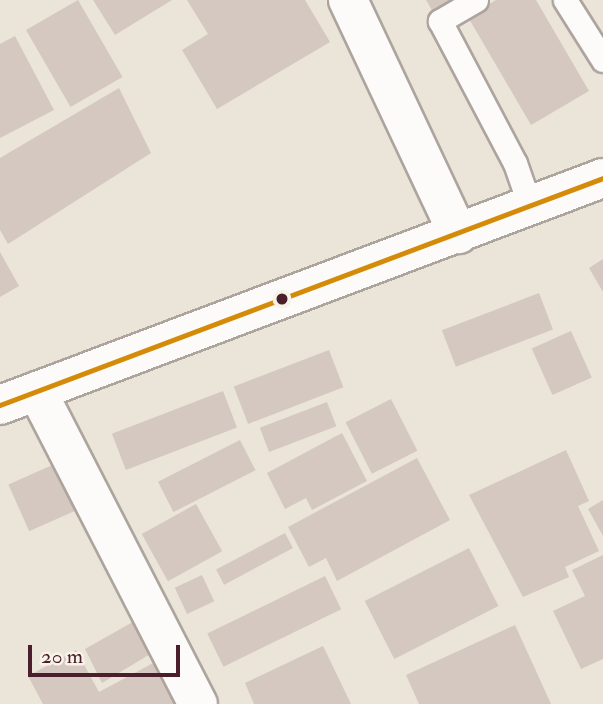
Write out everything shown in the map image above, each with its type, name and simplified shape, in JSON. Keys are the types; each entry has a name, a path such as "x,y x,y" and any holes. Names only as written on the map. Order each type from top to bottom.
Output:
{"main road":[{"path":"348,0 458,233"},
{"path":"0,405 603,178"},
{"path":"37,391 198,704"}],"lane":[{"path":"476,0 440,21 514,163 530,206"},
{"path":"565,0 603,60"}],"building":[{"path":"78,0 122,77 71,107 26,30"},
{"path":"93,0 172,0 115,35"},
{"path":"187,0 305,0 330,42 217,109 182,50 208,34"},
{"path":"426,0 452,0 433,12"},
{"path":"496,0 536,0 589,91 531,125 468,17"},
{"path":"15,36 54,110 0,138 0,44"},
{"path":"119,88 151,153 8,244 0,230 0,158"},
{"path":"0,252 19,286 0,297"},
{"path":"603,259 603,292 589,268"},
{"path":"539,293 553,329 456,367 442,330"},
{"path":"571,331 592,378 552,395 532,348"},
{"path":"329,350 343,387 248,424 234,387"},
{"path":"223,391 237,427 126,470 112,434"},
{"path":"391,399 417,451 372,474 346,422"},
{"path":"327,402 336,426 269,452 260,428"},
{"path":"342,433 367,481 312,510 306,498 285,509 267,473"},
{"path":"240,440 255,470 173,512 158,482"},
{"path":"566,450 589,501 578,506 599,551 565,567 569,577 523,597 469,495"},
{"path":"417,458 450,520 337,581 326,558 309,567 288,527"},
{"path":"66,459 87,506 29,531 8,485"},
{"path":"603,500 603,536 588,509"},
{"path":"196,504 222,551 168,581 142,534"},
{"path":"285,533 293,548 224,585 216,570"},
{"path":"469,548 499,606 394,659 365,601"},
{"path":"603,555 603,659 581,669 553,611 585,596 572,570"},
{"path":"202,575 214,601 187,614 175,588"},
{"path":"325,576 341,609 223,667 207,633"},
{"path":"138,619 152,653 102,683 85,649"},
{"path":"515,625 551,704 419,704 406,675"},
{"path":"323,646 351,704 254,704 245,683"},
{"path":"76,650 99,692 157,661 181,704 43,704 28,676"}],"transit line":[{"path":"0,405 603,178"}]}
